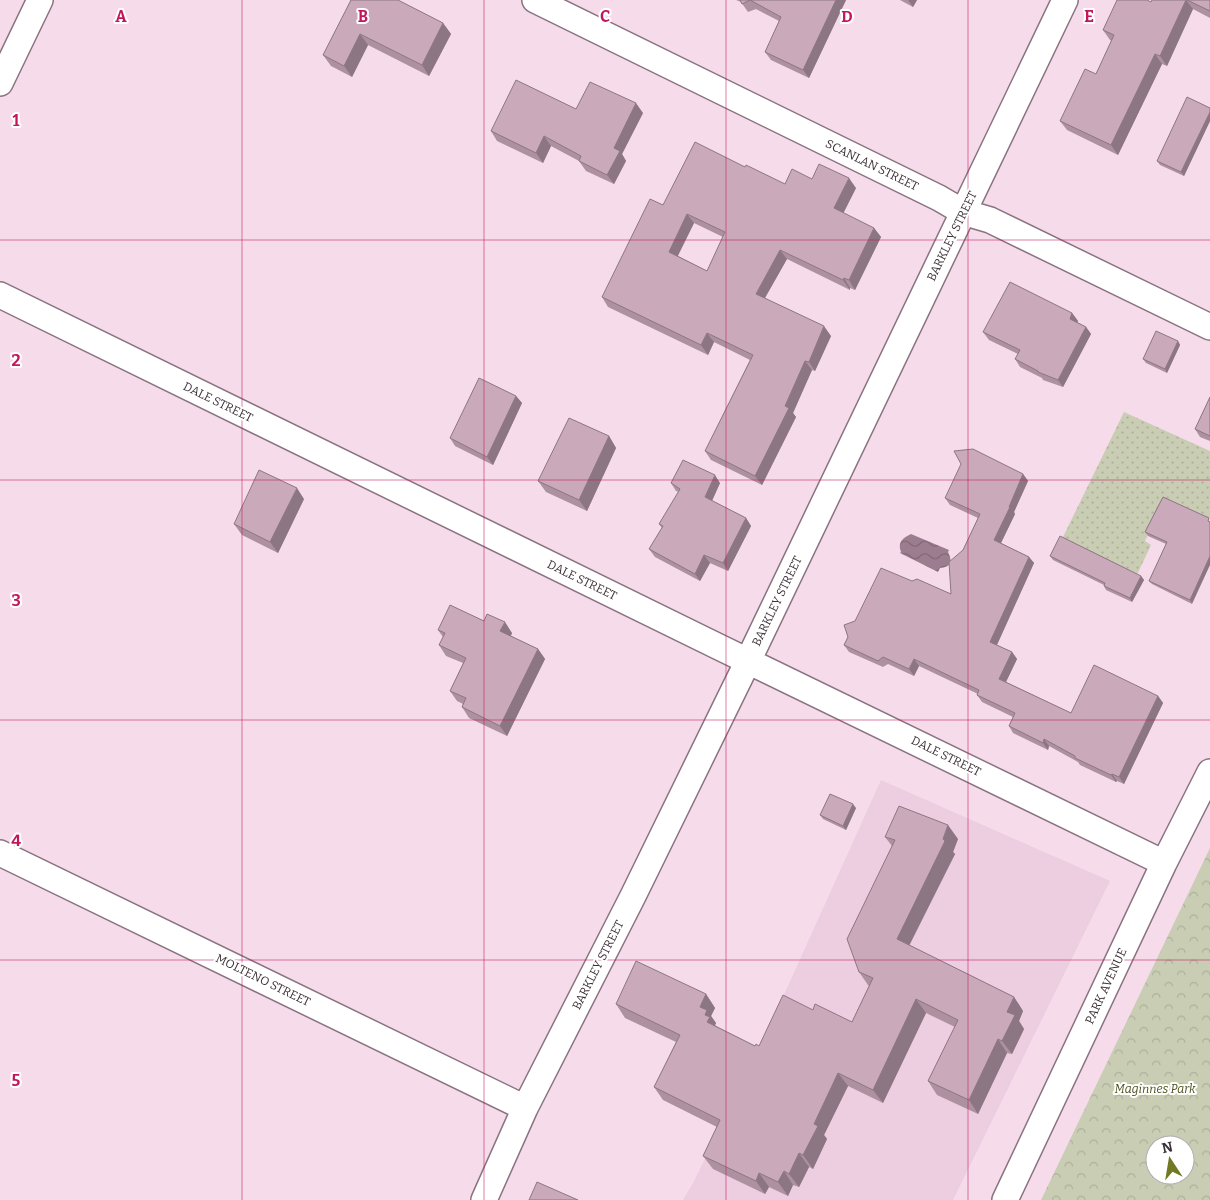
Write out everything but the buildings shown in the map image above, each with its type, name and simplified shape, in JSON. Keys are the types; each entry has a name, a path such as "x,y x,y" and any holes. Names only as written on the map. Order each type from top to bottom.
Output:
{"street":[{"path":"0,83 40,0"},
{"name":"SCANLAN STREET","path":"535,0 963,212 990,220 1210,326"},
{"name":"BARKLEY STREET","path":"484,1200 525,1108 633,896 748,661 1065,0"},
{"name":"DALE STREET","path":"0,295 1164,863"},
{"name":"PARK AVENUE","path":"1005,1200 1164,863 1210,772"},
{"name":"MOLTENO STREET","path":"0,853 525,1108"}],"shaded area":[{"path":"881,780 1110,881 953,1200 683,1200 759,1050"}],"green space":[{"path":"1124,412 1210,451 1210,518 1164,500 1145,541 1151,545 1136,577 1062,539"},
{"name":"Maginnes Park","path":"1210,848 1210,1200 1041,1200"}],"water":[{"path":"911,534 949,550 951,561 949,565 940,568 938,572 900,553 902,541"}]}
